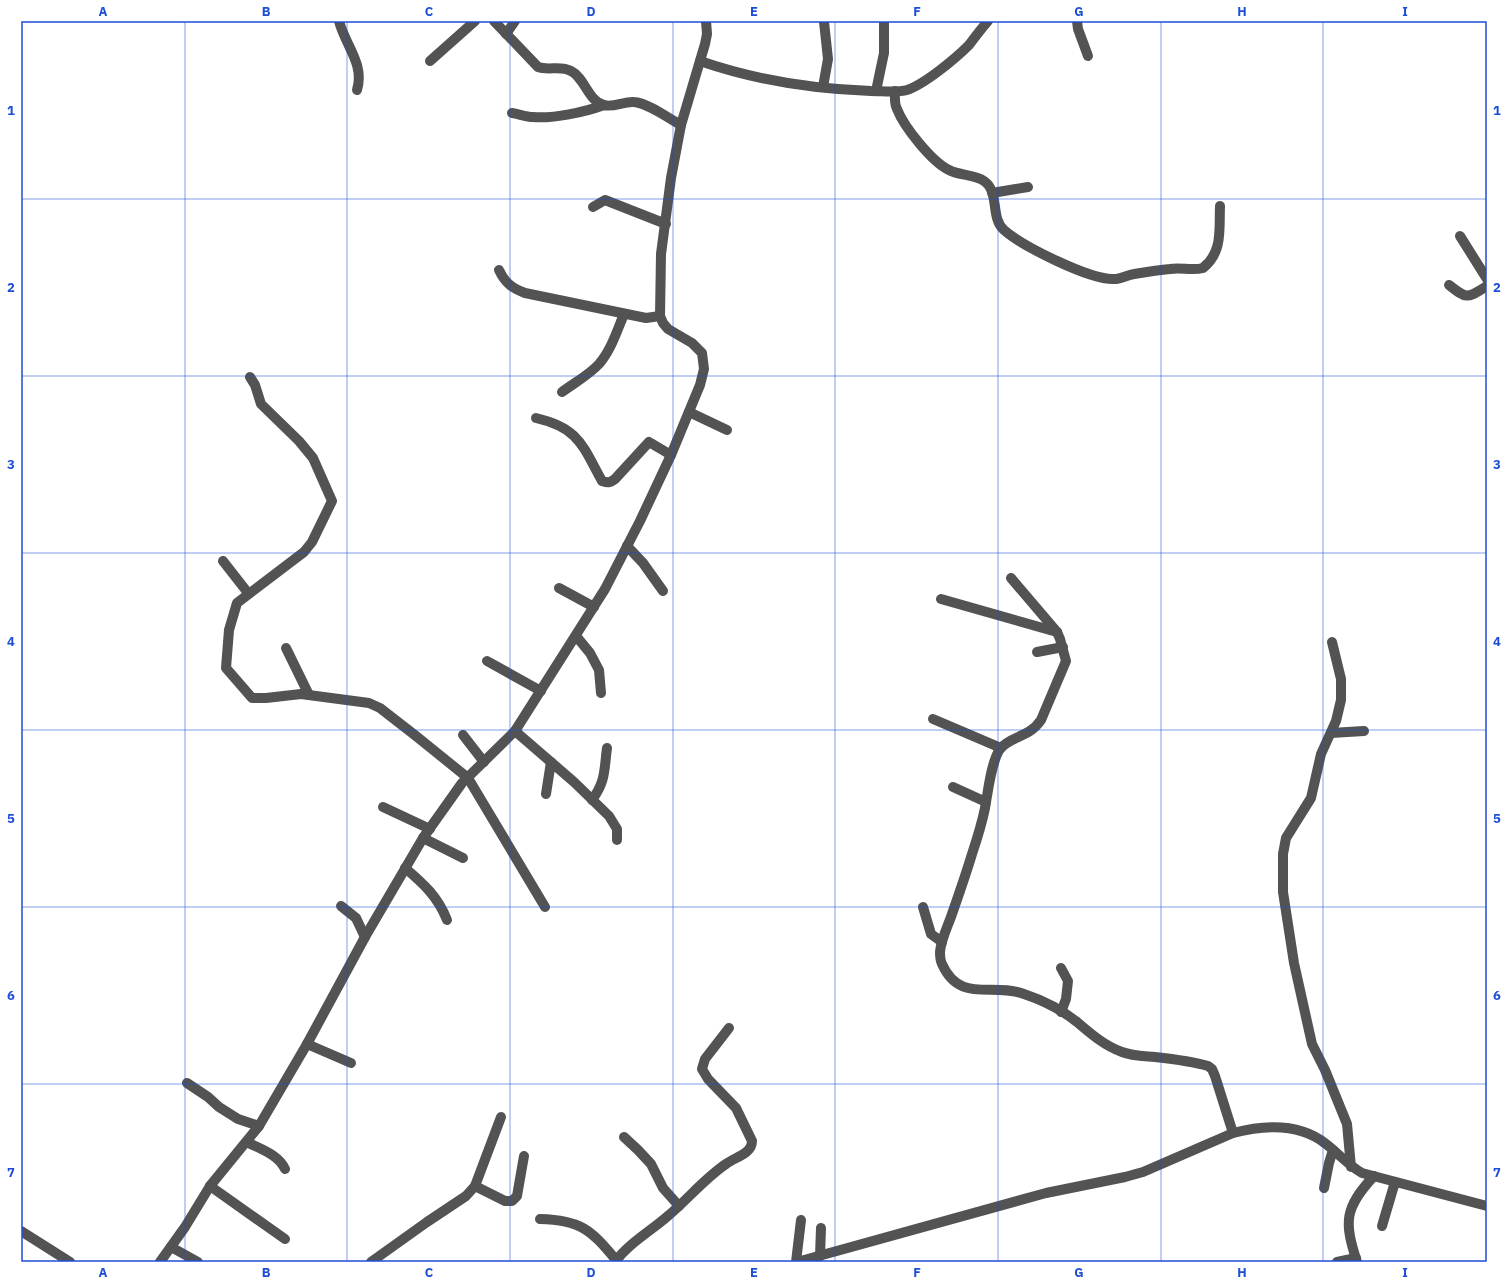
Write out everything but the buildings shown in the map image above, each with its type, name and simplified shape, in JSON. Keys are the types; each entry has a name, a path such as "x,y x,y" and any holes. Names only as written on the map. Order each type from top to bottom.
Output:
{"street":[{"path":"339,21 357,64 360,81 357,90"},
{"path":"430,61 474,21"},
{"path":"494,21 538,67 547,69 558,68 572,71 593,98 599,103 608,106 624,102 639,103 681,125"},
{"path":"506,34 515,21"},
{"path":"160,1262 210,1186 259,1126 308,1044 365,937 423,838 455,792 515,731 576,636 605,589 671,455 700,385 704,369 702,353 692,343 668,329 660,316 661,254 671,178 681,125 706,39 706,21"},
{"path":"876,91 884,53 884,21"},
{"path":"700,61 732,72 761,78 823,87 876,91 908,90 928,78 968,46 988,21"},
{"path":"1077,21 1078,29 1088,56"},
{"path":"823,87 828,59 824,22"},
{"path":"895,91 895,104 897,110 906,126 927,151 948,170 978,178 985,182 990,188 998,220 1004,230 1035,250 1072,268 1112,279 1172,268 1185,270 1197,270 1203,268 1215,256 1219,246 1220,206"},
{"path":"512,113 534,117 562,115 604,105"},
{"path":"992,193 1028,186"},
{"path":"593,207 606,200 666,224"},
{"path":"1460,236 1487,279"},
{"path":"498,270 503,280 511,288 525,293 646,318 660,316"},
{"path":"1449,285 1462,296 1468,296 1487,286"},
{"path":"562,392 599,364 610,348 624,314"},
{"path":"250,377 255,385 261,404 299,441 313,458 332,501 312,542 304,552 248,593 237,603 229,630 226,668 252,698 266,698 293,694 375,705 468,778 545,907"},
{"path":"689,412 726,430"},
{"path":"536,418 560,425 576,437 582,443 602,481 607,483 615,479 649,442 671,455"},
{"path":"627,546 643,563 663,591"},
{"path":"223,562 248,593"},
{"path":"1011,578 1057,632 1066,661 1041,720 1036,727 1031,732 1006,744 1001,748 997,755 990,780 981,825 965,878 942,942 940,953 941,962 960,986 976,990 1010,990 1023,993 1061,1012 1076,1022 1089,1034 1122,1052 1208,1066 1212,1069 1215,1076 1233,1133"},
{"path":"559,588 594,607"},
{"path":"941,599 1057,632"},
{"path":"576,636 590,653 599,670 601,693"},
{"path":"1332,642 1341,678 1341,690 1336,721 1321,754 1311,798 1286,838 1284,844 1282,854 1283,892 1294,963 1312,1044 1325,1070 1347,1124 1352,1167"},
{"path":"286,648 309,695"},
{"path":"1037,652 1063,648"},
{"path":"487,661 541,691"},
{"path":"933,719 1001,748"},
{"path":"515,731 609,816 617,829 617,840"},
{"path":"1331,733 1364,731"},
{"path":"463,736 484,762"},
{"path":"592,800 600,788 604,778 607,748"},
{"path":"546,794 551,762"},
{"path":"953,786 986,802"},
{"path":"383,807 430,829"},
{"path":"423,838 462,858"},
{"path":"405,868 423,883 435,896 447,920"},
{"path":"341,906 356,918 365,937"},
{"path":"923,907 931,934 942,942"},
{"path":"1061,968 1068,981 1066,999 1061,1012"},
{"path":"540,1219 561,1219 575,1223 587,1230 600,1241 616,1261 628,1248 679,1206 708,1178 726,1163 749,1150 752,1146 752,1141 736,1108 708,1079 702,1069 705,1059 729,1028"},
{"path":"308,1044 351,1063"},
{"path":"187,1082 219,1107 238,1118 259,1126"},
{"path":"371,1262 466,1196 475,1186 501,1117"},
{"path":"801,1220 796,1262 1046,1193 1143,1172 1233,1133 1248,1129 1260,1128 1293,1128 1309,1132 1352,1167 1374,1176 1487,1206"},
{"path":"624,1137 651,1164 663,1188 679,1206"},
{"path":"247,1142 276,1157 285,1169"},
{"path":"1324,1188 1333,1150"},
{"path":"475,1186 505,1201 512,1201 517,1196 524,1156"},
{"path":"1337,1262 1356,1260 1349,1237 1349,1218 1355,1200 1361,1190 1374,1176"},
{"path":"1382,1226 1395,1182"},
{"path":"210,1186 285,1239"},
{"path":"820,1256 821,1228"},
{"path":"21,1231 70,1262"},
{"path":"171,1247 198,1262"}]}
